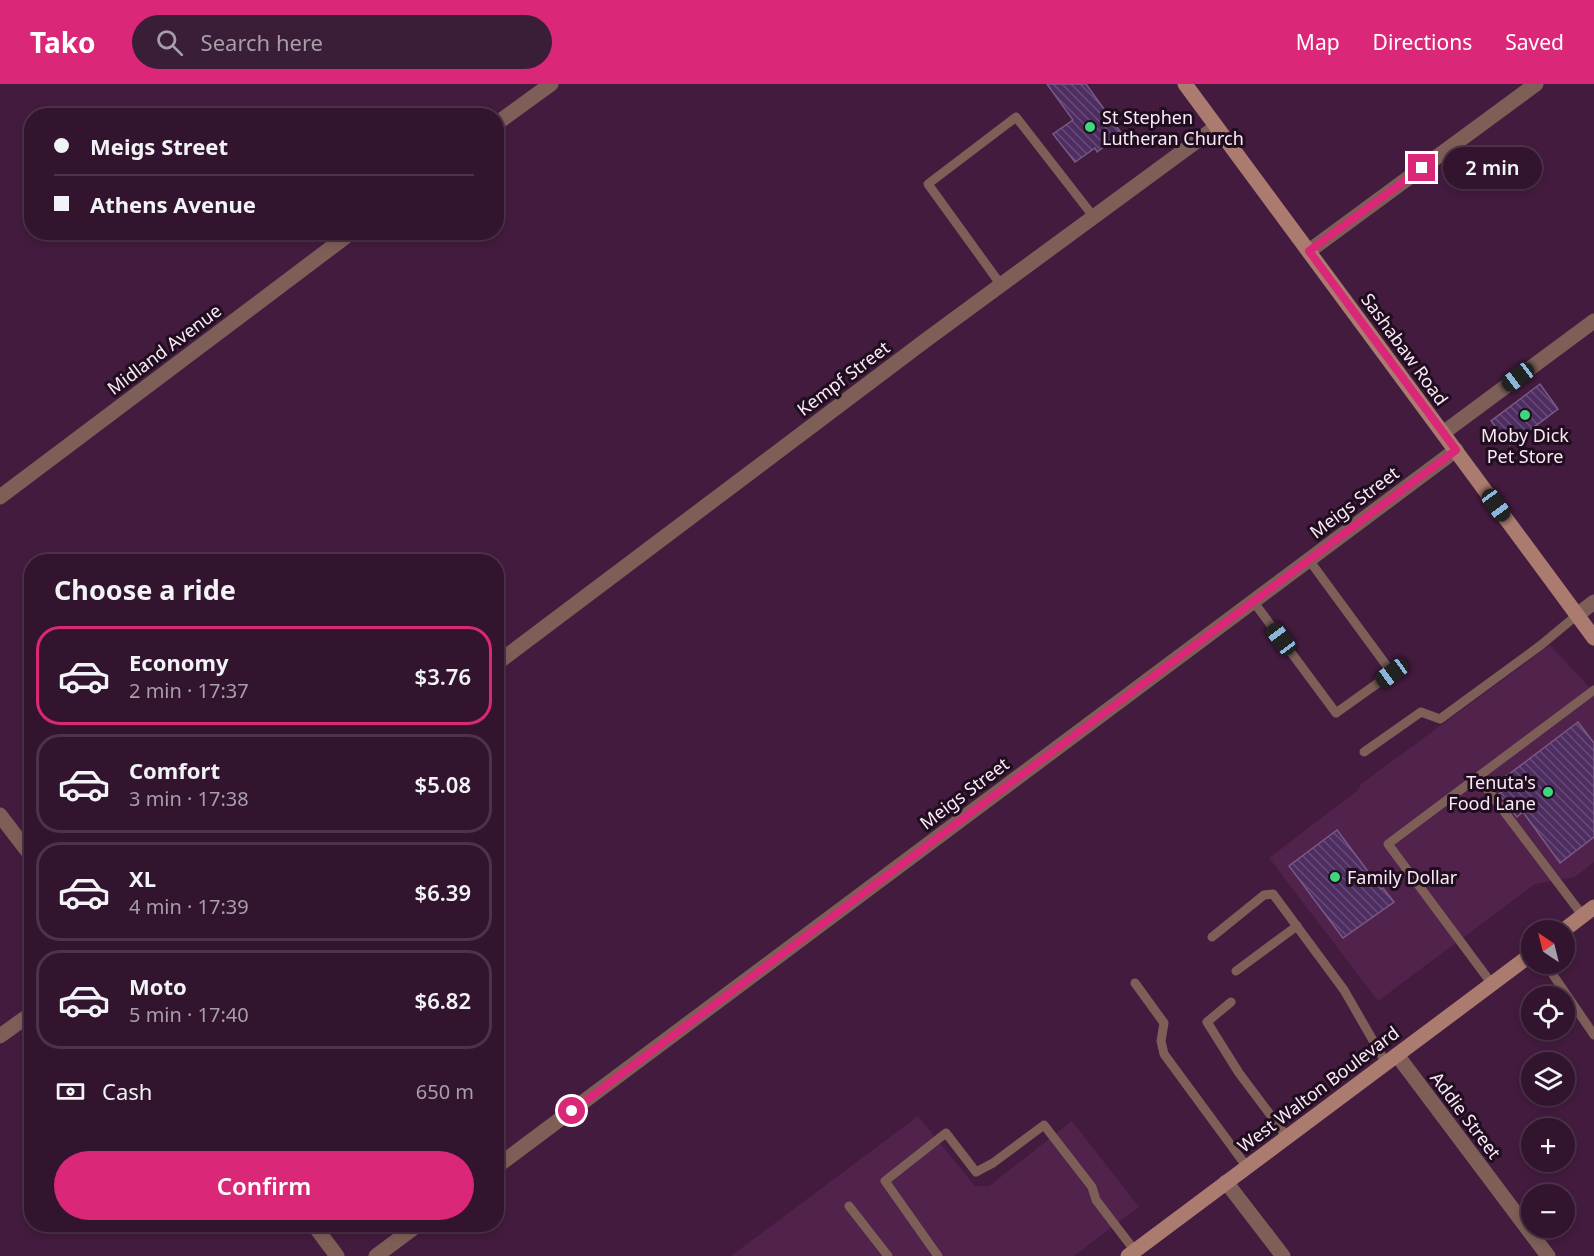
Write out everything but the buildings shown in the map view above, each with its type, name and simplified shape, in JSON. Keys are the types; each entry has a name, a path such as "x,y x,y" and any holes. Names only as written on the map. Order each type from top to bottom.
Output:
{"street":[{"path":"504,118 550,84"},
{"name":"Sashabaw Road","path":"1185,84 1594,638"},
{"path":"1309,251 1536,84"},
{"name":"Kempf Street","path":"504,658 1093,216 1216,127"},
{"name":"Midland Avenue","path":"0,497 341,240"},
{"path":"1443,433 1594,321"},
{"name":"Meigs Street","path":"504,1161 1456,450"},
{"path":"1577,615 1594,602"},
{"path":"0,815 24,846"},
{"path":"1575,921 1588,911"},
{"name":"West Walton Boulevard","path":"1132,1253 1521,962"},
{"path":"0,1036 24,1019"},
{"name":"Addie Street","path":"1392,1059 1548,1256"},
{"path":"1226,1182 1283,1256"},
{"path":"319,1232 337,1256"},
{"path":"376,1256 409,1232"}],"lane":[{"path":"1001,285 928,184 1007,123 1016,117 1093,216"},
{"path":"1253,601 1336,713 1392,673 1309,560"},
{"path":"1364,752 1421,712 1440,719 1541,645 1577,615"},
{"path":"1492,984 1388,844 1594,690"},
{"path":"1478,777 1588,911"},
{"path":"1212,937 1264,894 1273,894 1392,1059"},
{"path":"1236,971 1297,926"},
{"path":"1552,974 1594,1035"},
{"path":"1135,983 1164,1023 1161,1041 1164,1054 1247,1167"},
{"path":"1231,1002 1207,1022 1239,1073 1287,1137"},
{"path":"938,1256 885,1181 946,1133 976,1172 993,1163 1044,1125 1092,1187 1096,1200 1132,1253"},
{"path":"849,1206 888,1256"}],"shaded area":[{"path":"1550,645 1594,692 1594,862 1575,877 1535,884 1378,1001 1269,858 1358,790 1361,784"},
{"path":"918,1116 975,1186 989,1186 1072,1121 1139,1207 1074,1256 731,1256"}],"place":[{"name":"St Stephen Lutheran Church","path":"1090,127"},
{"name":"Moby Dick Pet Store","path":"1525,415"},
{"name":"Tenuta's Food Lane","path":"1548,792"},
{"name":"Family Dollar","path":"1335,877"}],"route":[{"path":"572,1111 1456,450 1309,251 1422,168"}]}
